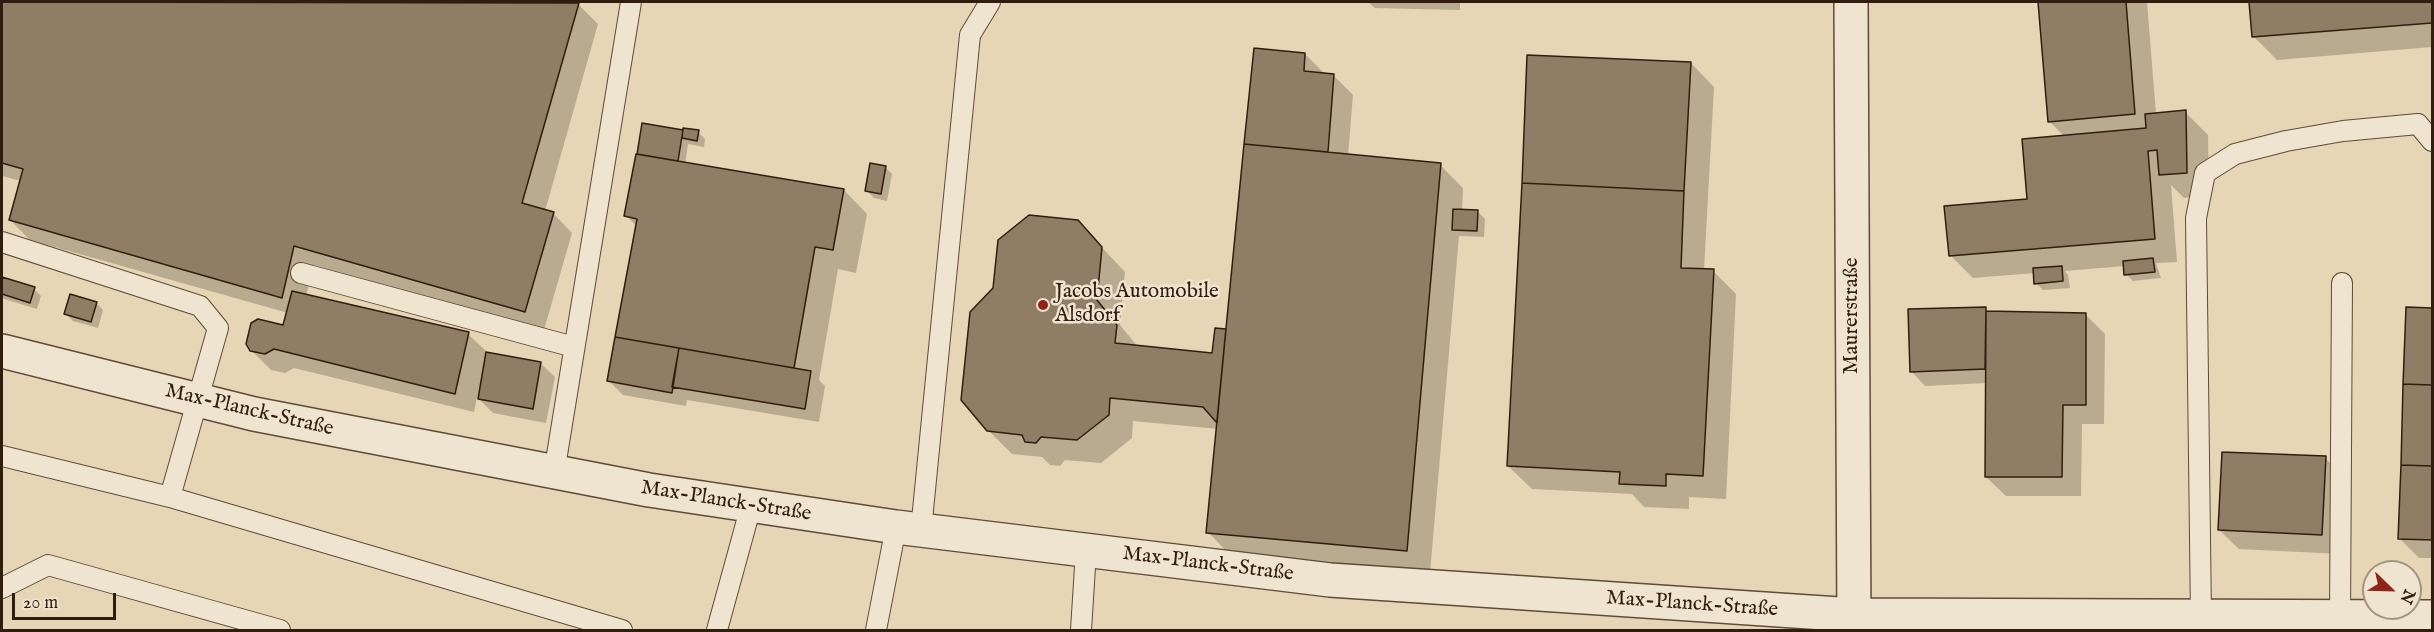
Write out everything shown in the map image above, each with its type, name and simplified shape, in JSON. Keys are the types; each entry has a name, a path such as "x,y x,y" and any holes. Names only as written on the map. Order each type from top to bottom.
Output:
{"street":[{"name":"Maurerstraße","path":"1851,2 1854,623"},
{"name":"Max-Planck-Straße","path":"2,351 254,414 554,473 752,506 908,528 1330,580 1854,623 2433,617"}],"lane":[{"path":"554,473 631,2"},
{"path":"876,630 908,528 970,35 990,2"},
{"path":"2201,618 2196,218 2205,173 2235,154 2286,141 2343,131 2418,124 2433,141"},
{"path":"2,242 200,306 218,328 170,497"},
{"path":"301,273 574,347"},
{"path":"2340,618 2342,283"},
{"path":"2,456 170,497 622,630"},
{"path":"717,630 752,506"},
{"path":"1081,630 1086,551"},
{"path":"2,588 48,565 280,630"}],"building":[{"path":"2,2 579,3 522,203 554,212 525,312 294,246 282,298 9,220 23,169 2,163"},
{"path":"2038,2 2126,2 2135,114 2048,122"},
{"path":"2249,2 2432,2 2432,23 2252,37"},
{"path":"1254,48 1305,53 1304,71 1334,74 1328,152 1244,144"},
{"path":"1527,55 1691,62 1684,191 1522,183"},
{"path":"2186,110 2187,173 2159,175 2157,150 2148,151 2155,239 1949,256 1944,206 2027,199 2022,139 2146,128 2145,114"},
{"path":"642,123 683,130 678,161 637,154"},
{"path":"683,128 699,130 697,141 682,138"},
{"path":"1244,144 1441,163 1407,551 1206,533"},
{"path":"636,154 844,189 833,250 815,247 794,368 615,337 637,219 624,216"},
{"path":"870,163 886,166 881,194 865,191"},
{"path":"1522,183 1684,191 1681,268 1714,269 1703,476 1666,474 1666,486 1619,484 1620,472 1507,466"},
{"path":"1453,209 1478,210 1477,231 1452,230"},
{"path":"1029,215 1078,220 1102,247 1097,300 1117,325 1115,343 1212,353 1215,328 1226,329 1217,423 1203,407 1110,398 1109,415 1077,440 1041,437 1036,443 1025,442 1022,435 987,431 961,400 970,312 993,288 998,240"},
{"path":"2153,258 2155,272 2124,275 2123,261"},
{"path":"2062,266 2063,281 2034,284 2033,268"},
{"path":"2,277 35,287 30,303 2,294"},
{"path":"292,291 469,332 455,394 274,349 265,354 250,351 246,344 251,323 258,319 283,325"},
{"path":"70,294 97,302 91,322 64,314"},
{"path":"1986,307 1985,369 1910,372 1908,309"},
{"path":"2406,307 2432,308 2432,385 2403,384"},
{"path":"1986,311 2086,313 2086,405 2063,405 2062,477 1985,477"},
{"path":"615,337 679,348 672,393 607,381"},
{"path":"679,348 811,371 805,409 672,387"},
{"path":"486,352 541,362 533,409 478,399"},
{"path":"2403,384 2432,385 2432,466 2401,465"},
{"path":"2222,452 2326,456 2322,535 2218,530"},
{"path":"2401,465 2432,466 2432,540 2398,539"}],"place":[{"name":"Jacobs Automobile Alsdorf","path":"1043,305"}]}
